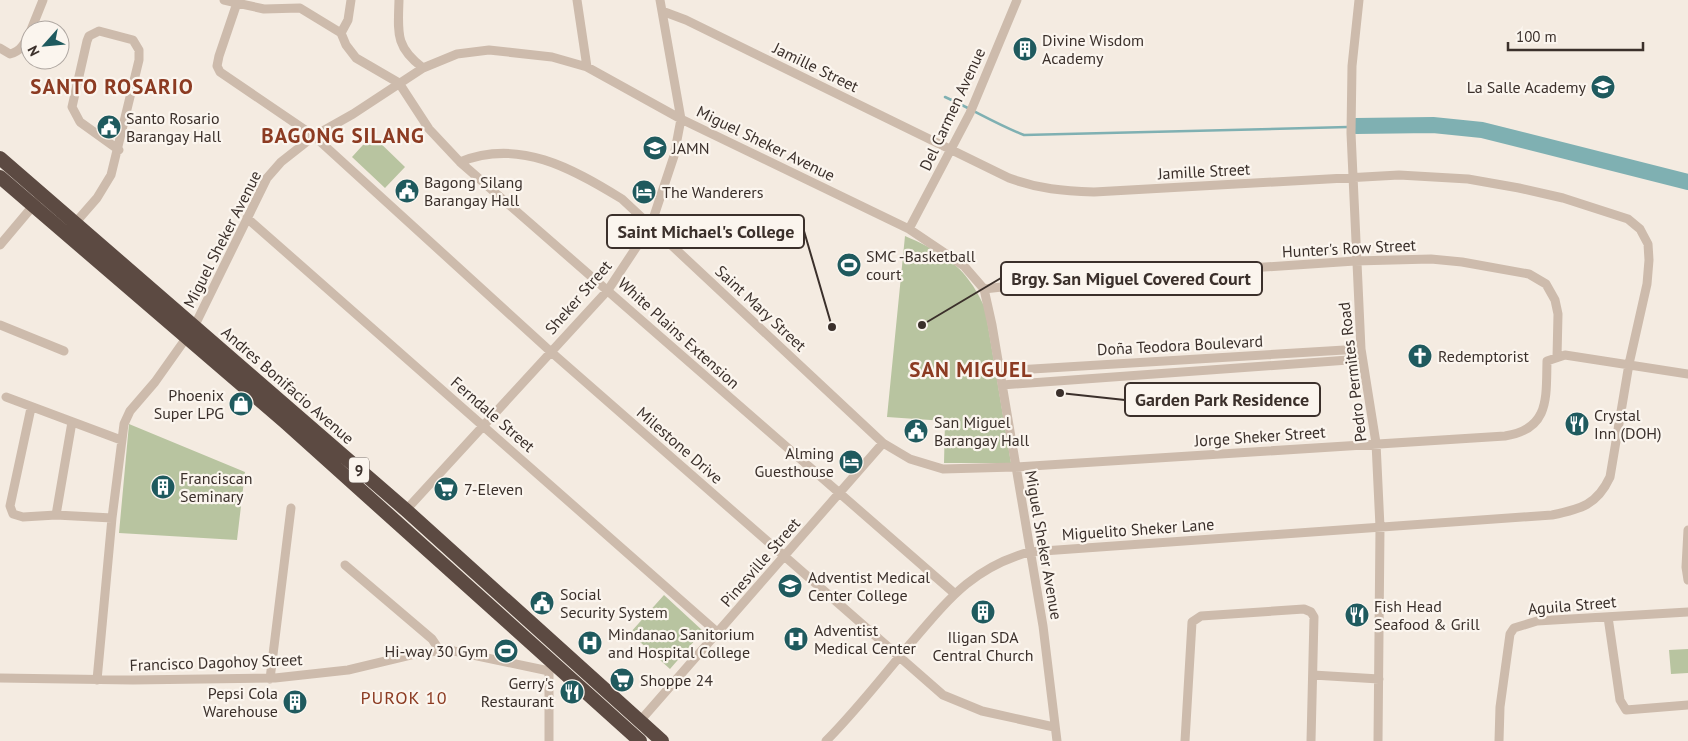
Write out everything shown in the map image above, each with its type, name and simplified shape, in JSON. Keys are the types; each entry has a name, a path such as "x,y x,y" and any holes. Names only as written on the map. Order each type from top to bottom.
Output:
{"highway":[{"name":"Andres Bonifacio Avenue","path":"0,158 38,200 190,332 406,510 448,551 662,741"},
{"name":"Andres Bonifacio Avenue","path":"0,176 76,222 285,422 553,667 640,741"}],"street":[{"path":"35,20 43,0"},
{"path":"224,0 257,8 300,8 341,33 346,45 356,58 399,83"},
{"path":"341,33 348,20 351,0"},
{"path":"399,0 400,39 403,50 423,68"},
{"path":"577,0 587,67"},
{"name":"Sheker Street","path":"406,510 608,290 651,225 674,156 681,119 660,0"},
{"name":"Del Carmen Avenue","path":"909,228 953,148 976,101 1018,0"},
{"name":"Pedro Permites Road","path":"1359,0 1352,66 1351,133 1355,261 1361,349 1376,443 1380,526 1378,741"},
{"name":"Milestone Drive","path":"237,2 219,56 218,66 220,72 289,117 314,136 550,352 943,695 958,703 1014,719 1054,727"},
{"name":"Jamille Street","path":"662,11 686,20 953,148 1009,178 1035,187 1063,191 1094,192 1399,175 1468,180 1563,198 1628,219 1640,229 1648,244 1649,260 1647,284 1629,364"},
{"path":"76,222 97,198 111,175 119,150 139,60 139,50 134,40 99,31 89,36 72,107 80,122 119,150"},
{"path":"0,48 10,54 20,50"},
{"name":"Miguel Sheker Avenue","path":"97,680 112,518 124,424 130,411 155,382 190,332 267,178 281,162 314,136 423,68 457,54 489,50 552,57 587,67 681,119 909,228 964,266 984,289 1000,371 1029,552 1043,626 1057,741"},
{"name":"White Plains Extension","path":"399,83 429,129 460,162 608,290 839,495 954,593"},
{"name":"Saint Mary Street","path":"460,162 477,155 502,152 528,155 561,165 594,182 622,199 651,225 882,443 910,459 943,469 1015,467"},
{"path":"0,245 38,200"},
{"name":"Ferndale Street","path":"247,218 718,633"},
{"name":"Hunter's Row Street","path":"984,289 1063,280 1355,261 1431,259 1462,262 1529,274 1540,278 1556,300 1558,314 1557,357"},
{"path":"0,325 64,351"},
{"name":"Doña Teodora Boulevard","path":"1000,371 1361,349"},
{"path":"1557,357 1565,355 1688,374"},
{"name":"Jorge Sheker Street","path":"1015,467 1505,436 1530,430 1539,420 1544,408 1547,361 1557,357"},
{"name":"Doña Teodora Boulevard","path":"1002,385 1362,359"},
{"name":"Miguelito Sheker Lane","path":"830,740 954,593 990,566 1029,552 1552,514 1576,510 1592,502 1604,490 1610,477 1629,364"},
{"path":"6,398 121,440"},
{"path":"31,408 10,506 13,514 23,518 56,515 112,518"},
{"path":"56,515 72,422"},
{"name":"Pinesville Street","path":"640,721 839,495 882,443"},
{"path":"270,679 291,508"},
{"path":"1688,530 1686,567 1688,580"},
{"path":"345,565 432,639 440,651"},
{"path":"1185,741 1192,622 1194,619 1202,616 1304,609 1309,611 1314,617 1310,741"},
{"name":"Aguila Street","path":"1499,741 1500,708 1510,634 1514,628 1537,621 1688,612"},
{"path":"1608,617 1620,700 1626,710 1688,705"},
{"name":"Francisco Dagohoy Street","path":"0,678 97,680 270,679 348,670 418,653 440,651 469,653 553,667"},
{"path":"549,741 553,667 565,653"},
{"path":"1313,675 1378,679"}],"green space":[{"path":"372,135 405,167 385,188 352,157"},
{"path":"905,236 932,249 953,263 971,282 985,308 1011,463 944,463 945,421 887,417"},
{"path":"129,424 245,472 237,540 119,533"},
{"path":"664,595 703,631 670,669 630,633"},
{"path":"1688,649 1688,673 1671,674 1669,650"}],"waterway":[{"path":"945,97 1024,135 1348,127"},
{"path":"1356,126 1433,125 1482,130 1688,182"}],"place":[{"name":"Divine Wisdom Academy","path":"1025,49"},
{"name":"La Salle Academy","path":"1603,87"},
{"name":"Santo Rosario Barangay Hall","path":"109,127"},
{"name":"JAMN","path":"655,148"},
{"name":"Bagong Silang Barangay Hall","path":"407,191"},
{"name":"The Wanderers","path":"644,192"},
{"name":"SMC -Basketball court","path":"849,265"},
{"name":"Brgy. San Miguel Covered Court","path":"922,325"},
{"name":"Saint Michael's College","path":"832,327"},
{"name":"Redemptorist","path":"1420,356"},
{"name":"Garden Park Residence","path":"1060,393"},
{"name":"Phoenix Super LPG","path":"241,404"},
{"name":"Crystal Inn (DOH)","path":"1577,424"},
{"name":"San Miguel Barangay Hall","path":"916,431"},
{"name":"Alming Guesthouse","path":"851,462"},
{"name":"Franciscan Seminary","path":"163,487"},
{"name":"7-Eleven","path":"446,489"},
{"name":"Adventist Medical Center College","path":"790,586"},
{"name":"Social Security System","path":"542,603"},
{"name":"Iligan SDA Central Church","path":"983,612"},
{"name":"Fish Head Seafood & Grill","path":"1357,615"},
{"name":"Adventist Medical Center","path":"796,639"},
{"name":"Mindanao Sanitorium and Hospital College","path":"590,643"},
{"name":"Hi-way 30 Gym","path":"506,651"},
{"name":"Shoppe 24","path":"622,680"},
{"name":"Gerry's Restaurant","path":"572,692"},
{"name":"Pepsi Cola Warehouse","path":"295,702"}],"district":[{"name":"SANTO ROSARIO","path":"112,86"},
{"name":"BAGONG SILANG","path":"343,135"},
{"name":"SAN MIGUEL","path":"971,369"},
{"name":"PUROK 10","path":"404,697"}]}
